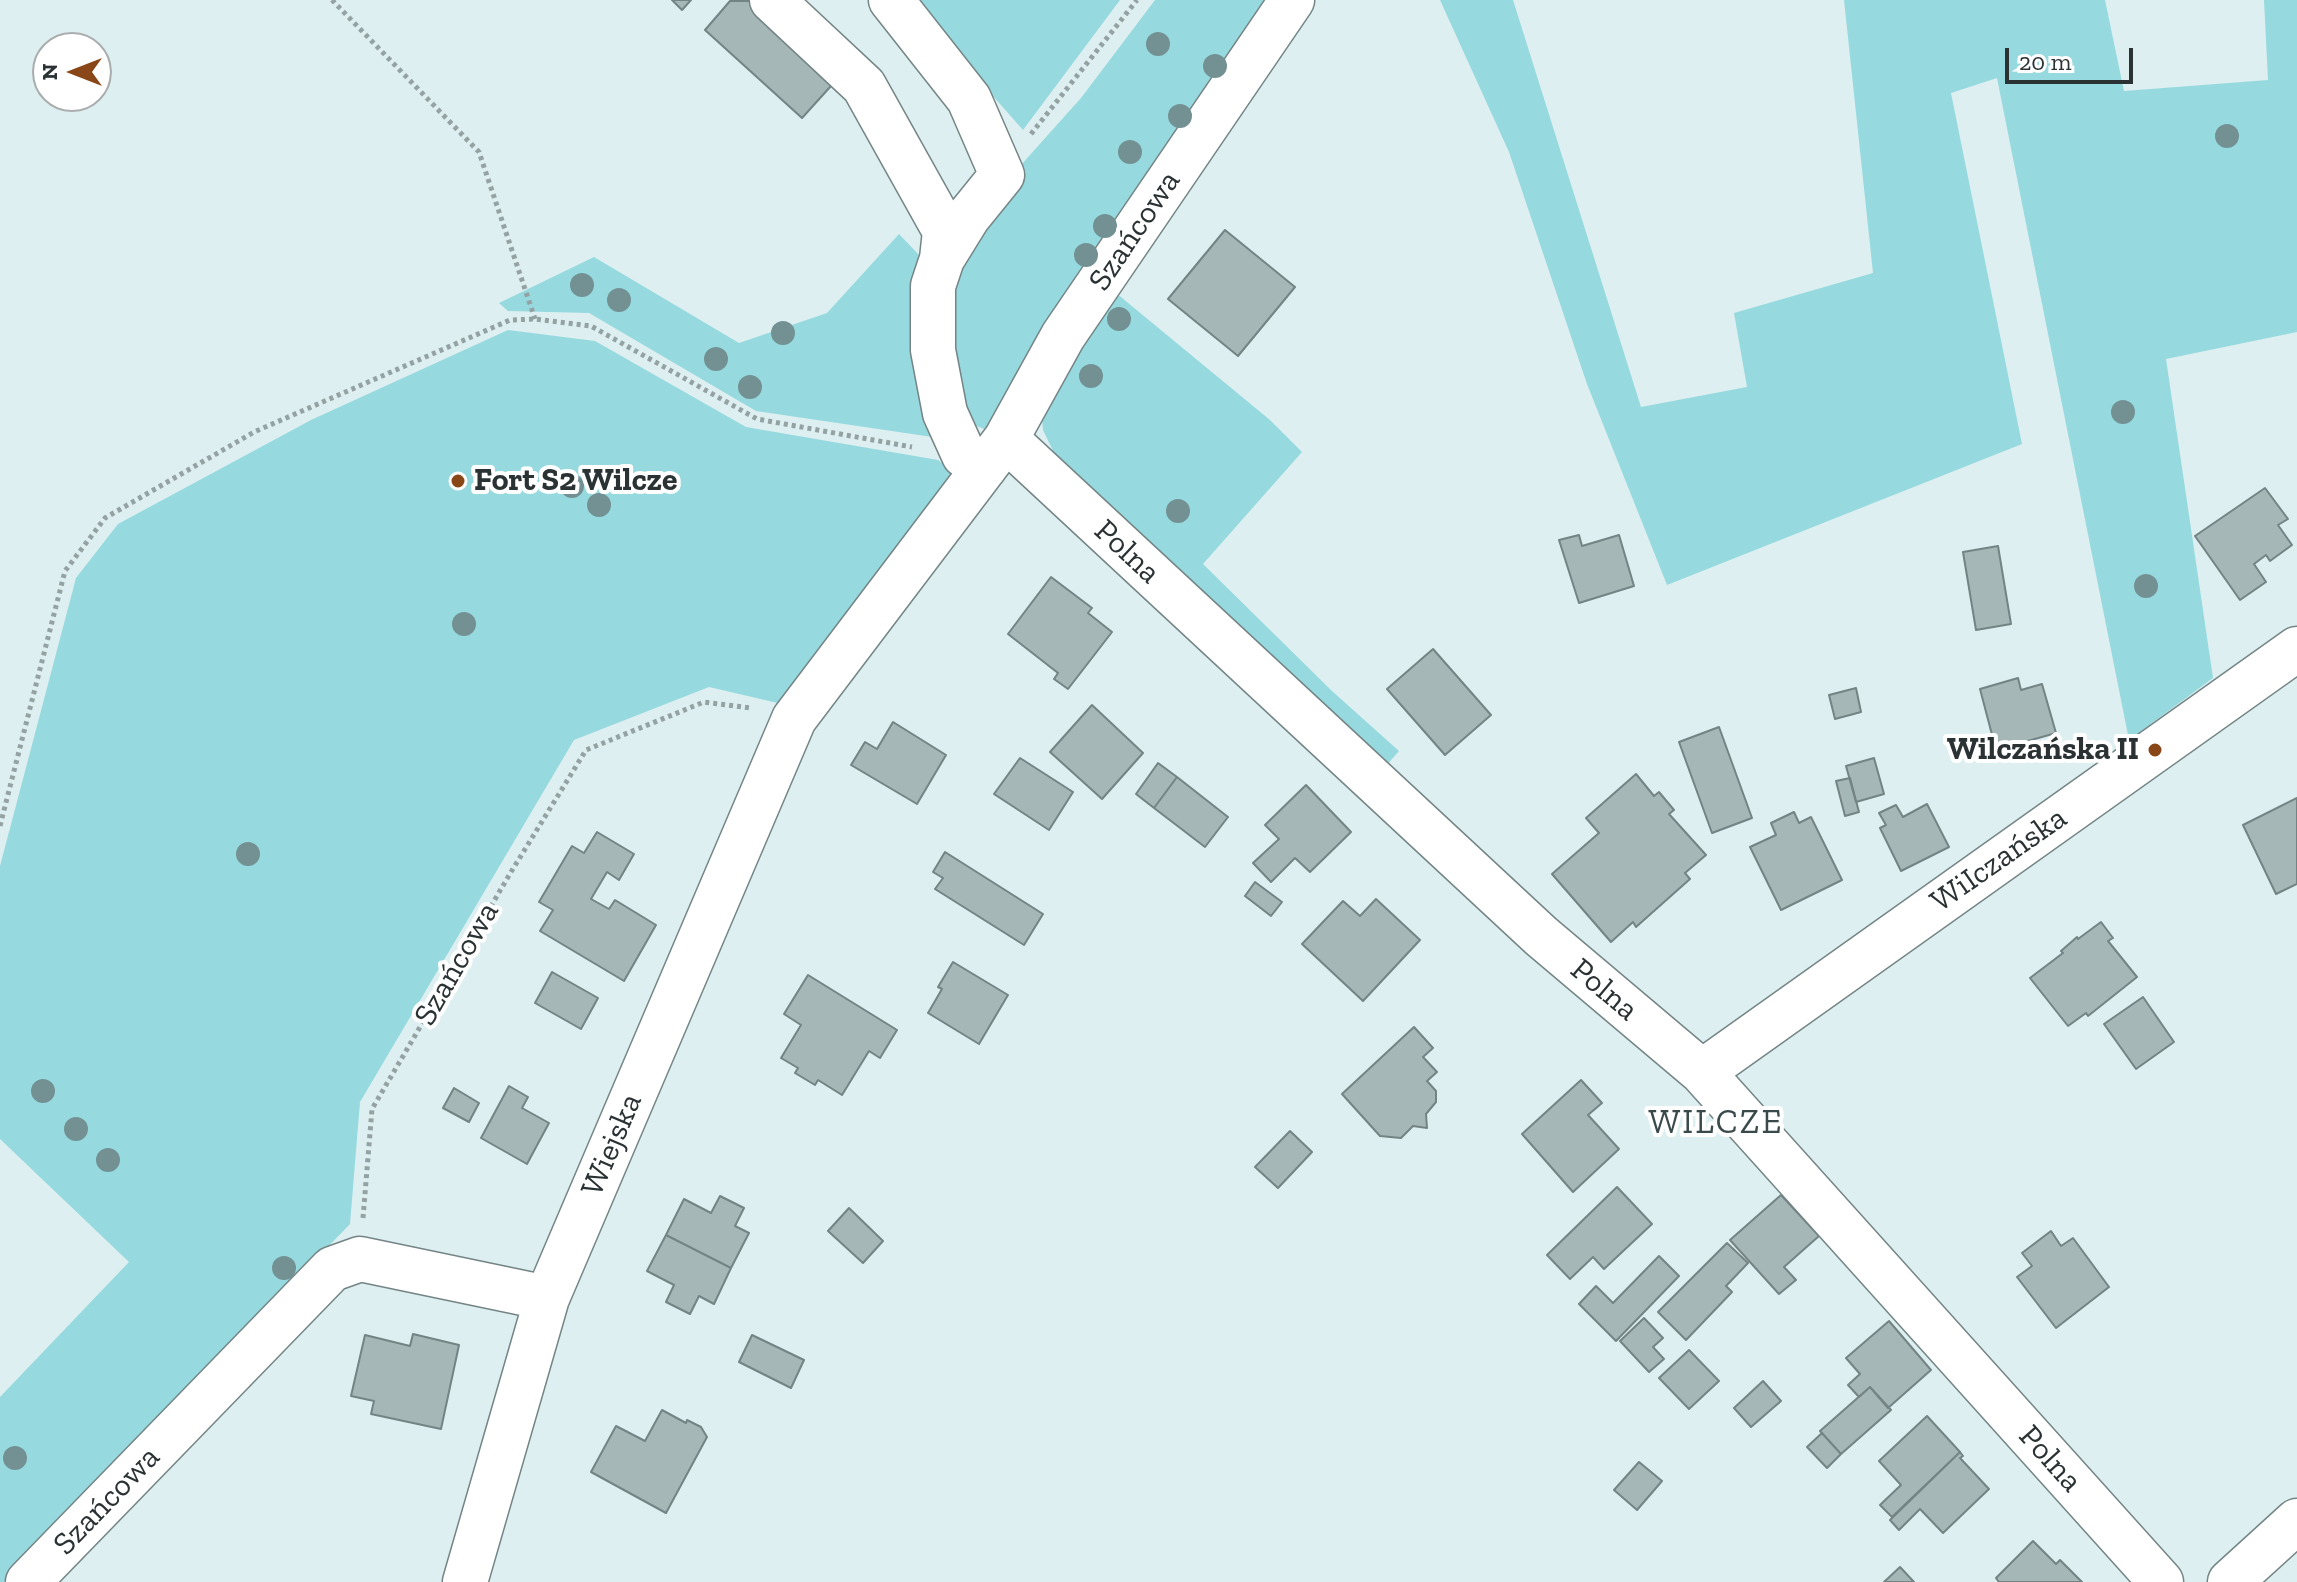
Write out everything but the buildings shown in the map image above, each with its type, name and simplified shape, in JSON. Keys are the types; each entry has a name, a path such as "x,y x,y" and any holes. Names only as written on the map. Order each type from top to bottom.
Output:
{"street":[{"path":"772,0 864,86 945,231 942,259 933,286 933,350 945,413 985,454"},
{"path":"891,0 969,99 1002,175 968,217 942,259"},
{"name":"Szańcowa","path":"794,719 985,454 1292,0"},
{"name":"Polna","path":"985,454 1702,1072 2161,1582"},
{"name":"WiIczańska","path":"1702,1072 2297,649"},
{"name":"Wiejska","path":"465,1582 547,1298 794,719"},
{"path":"360,1259 547,1298"},
{"name":"Szańcowa","path":"28,1582 332,1269 360,1259"},
{"path":"2230,1582 2297,1521"}],"path":[{"path":"332,0 479,152 535,319"},
{"path":"1002,175 1137,0"},
{"path":"0,826 65,571 105,518 254,432 510,320 535,319 591,326 757,419 869,441 985,454"},
{"name":"Szańcowa","path":"360,1259 372,1109 586,750 704,702 747,707 794,719"}],"shaded area":[{"path":"908,0 1120,0 1023,130"},
{"path":"1155,0 1283,0 999,417 984,429 966,422 936,328 969,223 1081,98"},
{"path":"1440,0 1513,0 1641,407 1747,387 1734,313 1873,273 1844,0 2105,0 2124,91 2268,80 2264,0 2297,0 2297,332 2166,359 2213,678 2129,740 1997,78 1951,93 2022,444 1667,585 1587,384 1509,152"},
{"path":"899,234 920,256 946,439 756,411 589,313 508,311 499,303 594,257 739,343 827,313"},
{"path":"1116,293 1270,420 1302,452 1203,564 1332,691 1399,751 1385,767 1056,457 1043,430 1041,408"},
{"path":"508,330 595,341 746,427 938,460 953,471 782,704 709,687 574,740 360,1102 350,1224 4,1582 0,1582 0,1397 129,1262 0,1139 0,866 76,578 118,524 311,420"}],"place":[{"name":"Fort S2 Wilcze","path":"458,481"},
{"name":"Wilczańska II","path":"2155,750"}],"district":[{"name":"WILCZE","path":"1716,1123"}]}
